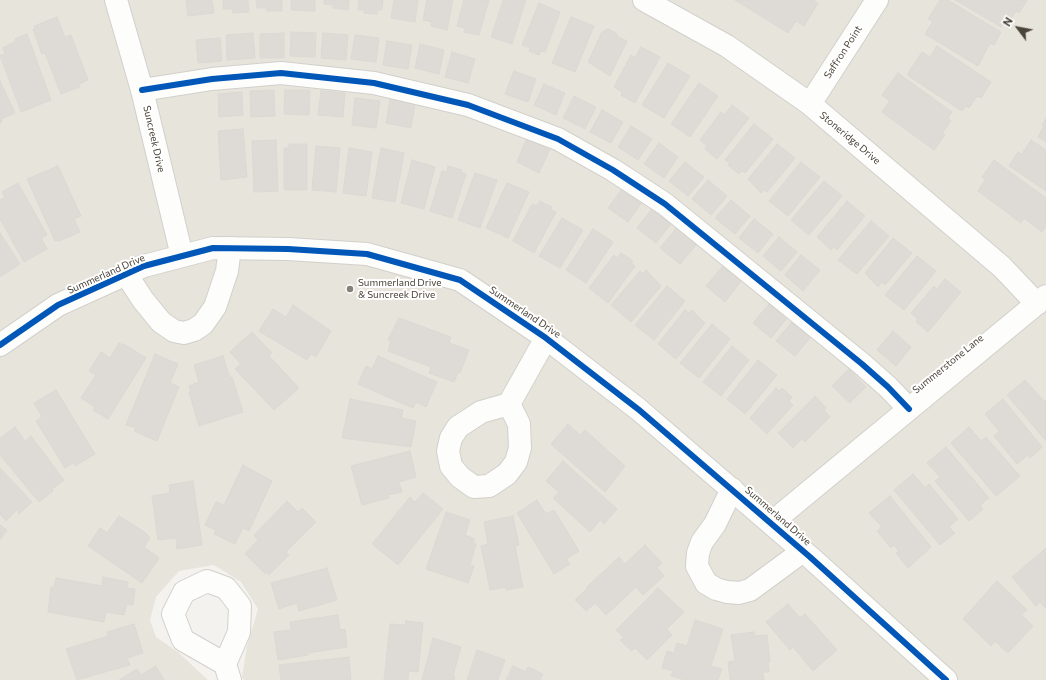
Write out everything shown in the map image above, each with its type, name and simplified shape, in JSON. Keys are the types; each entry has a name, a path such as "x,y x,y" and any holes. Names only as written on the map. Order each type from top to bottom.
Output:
{"street":[{"name":"Suncreek Drive","path":"116,0 142,90 182,256"},
{"name":"Stoneridge Drive","path":"644,0 727,46 810,104 1041,300"},
{"name":"Saffron Point","path":"810,104 877,0"},
{"path":"142,90 212,78 281,73 374,83 468,105 558,139 613,170 665,204 862,364 888,387 909,409"},
{"name":"Summerland Drive","path":"0,345 58,306 126,274 144,266 213,248 288,248 367,254 460,280 546,338 638,409 803,551 946,680"},
{"name":"Summerland Drive","path":"126,274 143,300 161,322 174,331 184,333 194,330 203,324 215,307 227,270 230,248"},
{"name":"Summerstone Lane","path":"771,523 1041,300"},
{"path":"509,404 546,338"},
{"name":"Summerland Drive","path":"732,489 714,524 702,542 698,553 697,566 706,583 716,589 727,592 739,593 750,590 803,551"}],"shaded area":[{"path":"0,0 1046,0 1046,680 244,680 242,677 247,646 258,609 241,582 214,565 179,571 156,597 150,620 156,637 178,652 208,680 0,680"}],"building":[{"path":"186,0 212,0 214,13 188,16"},
{"path":"223,0 248,0 249,12 233,13 232,9 223,9"},
{"path":"256,0 282,0 282,11 267,11 266,8 257,8"},
{"path":"291,0 315,0 315,11 291,10"},
{"path":"324,0 349,0 348,10 333,8 333,5 324,4"},
{"path":"359,0 383,0 382,10 377,10 377,14 364,13 364,10 358,10"},
{"path":"394,0 418,0 415,22 391,18"},
{"path":"427,0 453,0 447,30 431,26 432,22 423,20"},
{"path":"464,0 489,0 479,35 464,32 465,28 457,26"},
{"path":"503,0 526,0 512,44 491,37"},
{"path":"735,0 813,0 818,3 804,26 796,21 788,33"},
{"path":"940,0 948,0 1001,32 994,45 990,43 978,66 925,34 933,21 928,19"},
{"path":"955,0 1027,0 1019,13 1016,11 1008,23 1004,21 1001,27"},
{"path":"539,3 560,12 545,52 541,51 539,55 529,51 530,48 522,45"},
{"path":"57,17 65,37 71,35 88,80 79,84 80,87 61,94 45,53 42,54 33,29 35,29 34,26"},
{"path":"571,17 594,26 575,72 552,63"},
{"path":"608,29 616,33 618,37 627,41 610,76 588,62 602,32"},
{"path":"291,32 316,33 315,57 290,56"},
{"path":"253,33 255,58 227,60 226,35"},
{"path":"284,33 284,58 260,58 260,34"},
{"path":"323,33 348,35 346,60 321,58"},
{"path":"27,34 51,100 21,112 0,56 5,53 3,48 16,41 15,39"},
{"path":"355,35 379,38 376,62 351,59"},
{"path":"220,38 222,61 198,63 196,40"},
{"path":"387,41 412,45 408,69 383,65"},
{"path":"420,44 444,50 439,74 415,68"},
{"path":"937,46 991,82 981,98 977,96 969,108 966,106 962,111 907,75 922,52 930,57"},
{"path":"641,47 660,57 635,103 621,95 622,92 614,87 631,55 635,58"},
{"path":"452,52 475,59 468,83 445,77"},
{"path":"668,63 690,76 664,118 642,105"},
{"path":"514,71 536,79 528,102 505,94"},
{"path":"898,73 952,112 948,118 951,121 942,133 945,135 934,150 882,112 890,101 882,95"},
{"path":"0,81 15,113 1,119 2,122 0,123"},
{"path":"699,83 718,96 690,137 671,124"},
{"path":"544,84 565,93 556,115 534,105"},
{"path":"274,90 275,116 251,117 250,91"},
{"path":"285,90 310,90 309,115 284,114"},
{"path":"321,91 345,93 343,117 318,115"},
{"path":"242,92 243,115 219,117 218,94"},
{"path":"574,96 596,107 585,129 563,118"},
{"path":"355,98 380,101 376,128 352,125"},
{"path":"390,99 415,104 411,128 386,123"},
{"path":"732,105 749,118 717,159 705,149 707,146 700,140 721,112 725,115"},
{"path":"602,110 623,122 611,143 590,132"},
{"path":"1046,118 1046,142 1038,137 1044,126 1042,125"},
{"path":"754,124 773,139 745,173 742,171 739,174 728,165 730,163 725,160"},
{"path":"631,126 652,139 638,160 618,147"},
{"path":"243,129 247,177 221,180 218,131"},
{"path":"527,138 550,149 539,173 517,162"},
{"path":"276,140 278,191 254,192 252,141"},
{"path":"1031,140 1046,150 1046,191 1009,166 1018,152 1022,154"},
{"path":"659,143 678,157 664,178 644,164"},
{"path":"289,144 307,144 307,190 284,190 284,148 289,148"},
{"path":"777,144 795,158 767,192 764,190 761,193 748,179"},
{"path":"316,146 340,148 336,192 312,190"},
{"path":"349,148 372,152 366,196 343,193"},
{"path":"381,148 404,153 395,202 372,198"},
{"path":"412,160 435,167 424,209 401,203"},
{"path":"994,160 1046,198 1046,226 1042,232 1024,218 1021,223 978,191 985,180 982,177"},
{"path":"685,162 704,177 688,196 669,181"},
{"path":"801,162 820,177 788,216 769,201"},
{"path":"58,166 81,216 74,219 80,232 59,241 55,241 27,179"},
{"path":"448,166 462,170 461,172 466,174 452,218 430,211 442,171 447,172"},
{"path":"475,173 497,180 480,228 458,220"},
{"path":"708,180 727,196 711,215 692,199"},
{"path":"824,181 842,196 809,235 791,220"},
{"path":"18,183 47,235 41,238 47,249 24,262 0,219 0,200 5,197 2,192"},
{"path":"507,183 529,192 508,238 486,228"},
{"path":"622,189 642,202 628,222 608,208"},
{"path":"731,200 750,216 735,234 715,218"},
{"path":"540,201 552,207 550,209 556,212 534,253 513,241 532,204 536,206"},
{"path":"847,201 865,216 837,250 834,247 831,250 817,237"},
{"path":"652,209 671,224 656,243 637,228"},
{"path":"562,218 583,230 560,268 539,256"},
{"path":"754,219 773,234 758,253 739,238"},
{"path":"871,221 889,236 857,274 838,260"},
{"path":"677,227 697,244 680,264 660,248"},
{"path":"593,229 613,242 586,283 566,270"},
{"path":"0,233 20,264 0,277"},
{"path":"779,237 797,252 781,271 763,256"},
{"path":"893,238 912,253 885,285 882,282 878,287 865,273"},
{"path":"621,253 633,261 631,263 635,266 608,303 589,288 614,255 617,258"},
{"path":"801,255 820,270 803,291 785,275"},
{"path":"917,256 936,271 904,310 885,295"},
{"path":"723,266 741,281 725,302 706,286"},
{"path":"646,270 661,286 631,322 611,305 640,271 643,274"},
{"path":"945,279 961,292 928,332 916,322 918,319 911,313 934,286 937,289"},
{"path":"667,286 685,301 654,340 635,325"},
{"path":"769,304 787,318 771,338 753,323"},
{"path":"293,305 331,331 316,357 311,354 307,360 259,331 273,309 286,317"},
{"path":"685,310 689,313 692,310 705,323 676,359 658,344"},
{"path":"399,318 451,337 449,343 469,350 460,373 458,372 454,382 429,373 431,367 388,351 391,341 388,340"},
{"path":"792,322 810,338 795,356 776,341"},
{"path":"712,324 730,339 699,378 680,363"},
{"path":"893,331 911,347 896,366 877,350"},
{"path":"252,332 272,353 269,356 299,388 274,410 235,369 241,364 230,352"},
{"path":"119,343 124,344 146,358 108,419 93,410 95,407 81,398 96,375 89,371 101,352 110,358"},
{"path":"732,346 749,360 721,396 703,382"},
{"path":"155,354 178,364 170,383 179,387 157,441 134,431 136,428 126,425"},
{"path":"223,356 230,378 232,377 243,412 199,426 189,392 191,392 189,386 199,382 194,365"},
{"path":"378,356 437,382 426,407 416,402 413,408 358,384 366,366 372,369"},
{"path":"758,360 777,375 745,414 727,399"},
{"path":"849,369 866,387 850,403 832,386"},
{"path":"1025,380 1044,401 1046,400 1046,441 1007,395"},
{"path":"776,388 779,391 782,388 792,397 789,401 793,405 767,434 750,418"},
{"path":"56,390 95,454 75,466 73,463 65,468 36,421 42,417 34,403"},
{"path":"815,396 826,408 824,410 830,417 805,442 802,439 793,448 778,433"},
{"path":"350,399 403,410 401,418 416,421 411,447 342,438"},
{"path":"1003,399 1042,447 1030,458 1028,455 1017,464 994,436 999,431 985,414"},
{"path":"568,424 580,435 585,430 625,466 605,492 551,444"},
{"path":"15,427 25,441 31,436 64,480 39,502 0,455 0,438"},
{"path":"969,427 981,441 986,437 1020,476 996,496 951,443"},
{"path":"946,447 989,498 980,505 983,509 969,521 935,481 940,477 927,463"},
{"path":"410,451 416,477 399,482 402,492 388,495 389,498 362,505 351,466"},
{"path":"563,461 617,509 604,524 600,520 590,532 553,498 559,492 546,481"},
{"path":"243,465 272,481 249,531 243,528 235,544 214,534 216,530 205,525 216,502 224,505"},
{"path":"0,468 32,502 19,514 17,510 6,521 0,514"},
{"path":"913,474 925,488 929,484 958,519 949,527 955,533 940,545 894,490"},
{"path":"193,481 202,545 177,549 176,538 158,540 152,496 170,493 169,485"},
{"path":"423,493 443,509 398,565 372,544 410,497 415,502"},
{"path":"890,496 931,547 908,568 896,553 899,551 894,545 891,548 877,531 882,527 869,513"},
{"path":"537,500 546,514 554,510 579,551 566,559 570,564 554,574 517,513"},
{"path":"287,501 298,512 302,508 316,522 286,552 289,555 269,575 266,572 265,574 245,554 258,540 254,535"},
{"path":"446,512 470,520 465,535 475,539 473,543 476,544 470,565 474,566 468,583 426,569"},
{"path":"119,516 146,533 150,538 144,547 159,558 142,583 88,546 100,528 107,533"},
{"path":"513,516 519,545 515,546 523,587 506,590 505,587 490,590 481,546 488,544 484,522"},
{"path":"0,525 7,530 0,540"},
{"path":"645,545 662,563 657,568 664,576 643,595 636,587 606,615 595,603 586,611 575,600 619,557 625,564"},
{"path":"1046,548 1046,609 1040,602 1036,606 1012,577"},
{"path":"327,568 337,600 299,611 297,603 279,609 271,583"},
{"path":"103,577 128,582 127,588 135,589 133,605 127,604 124,615 106,612 104,622 48,612 51,587 54,587 56,578 102,586"},
{"path":"997,581 1027,610 1022,615 1033,626 1008,653 995,641 991,646 963,619"},
{"path":"658,588 684,612 667,629 672,635 647,660 635,648 631,651 620,640 624,638 616,630"},
{"path":"788,604 800,618 805,614 837,650 813,671 793,647 790,650 766,622"},
{"path":"338,615 340,630 345,629 347,647 308,653 308,655 278,660 274,632 291,630 290,622"},
{"path":"695,620 723,629 711,666 722,669 718,680 685,680 671,676 673,671 662,668 667,651 674,653 677,643 687,646"},
{"path":"406,621 423,623 418,672 409,671 408,680 384,680 390,624 405,625"},
{"path":"134,624 143,653 127,658 130,665 77,680 66,649 108,636 107,632"},
{"path":"754,632 755,636 767,635 770,662 768,662 769,672 763,672 764,680 730,680 728,662 735,661 731,635"},
{"path":"433,638 461,647 453,676 455,677 454,680 422,680"},
{"path":"477,650 505,660 498,680 467,680"},
{"path":"349,657 351,680 281,680 279,665"},
{"path":"156,666 164,680 119,680 137,669 141,675"},
{"path":"513,666 526,672 528,667 543,674 540,680 506,680"}],"cycle path":[{"path":"142,90 212,79 281,73 374,83 468,105 558,139 613,170 665,204 862,364 888,387 909,409"},
{"path":"0,345 58,305 144,266 213,248 288,249 367,254 460,280 546,338 638,409 810,557 946,680"}],"place":[{"name":"Summerland Drive & Suncreek Drive","path":"350,289"}]}
